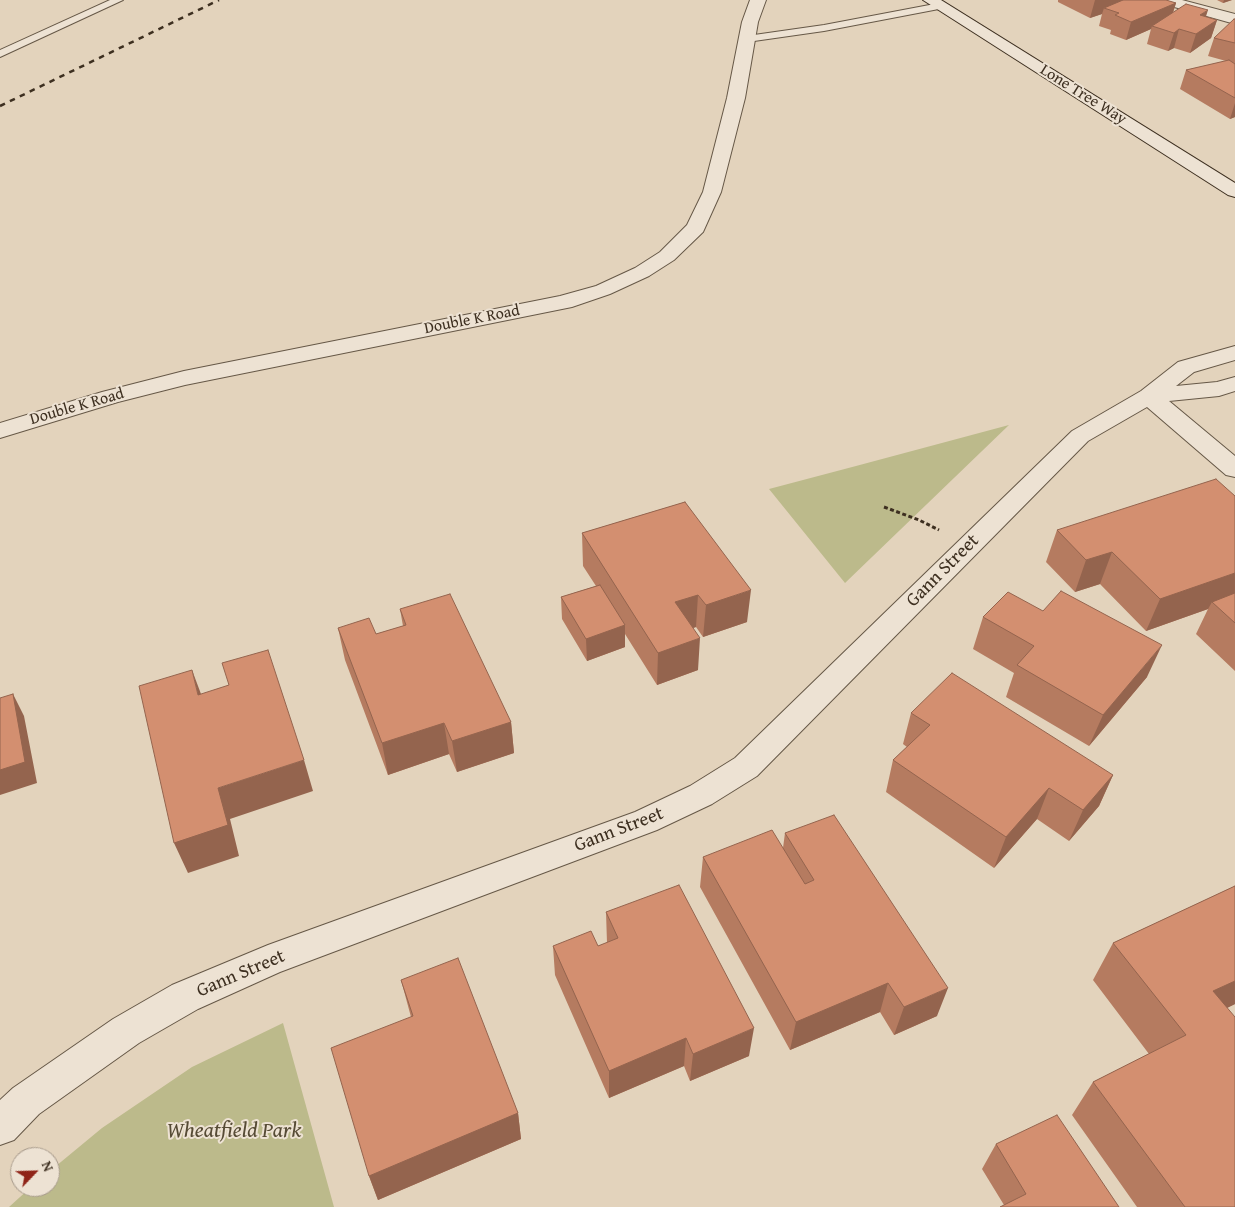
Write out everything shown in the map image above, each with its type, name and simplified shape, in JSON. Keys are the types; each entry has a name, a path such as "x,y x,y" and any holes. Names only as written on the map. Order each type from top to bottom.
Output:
{"street":[{"name":"Double K Road","path":"0,431 110,397 193,376 564,302 603,290 642,272 667,256 696,228 712,192 736,98 750,22 758,0"},
{"path":"1165,0 1235,19"},
{"name":"Lone Tree Way","path":"936,3 1235,191"},
{"name":"Gann Street","path":"0,1126 26,1101 126,1031 185,997 268,961 646,821 701,795 746,767 1080,436 1149,396 1186,367 1235,353"},
{"name":"Gann Street","path":"1149,396 1218,389 1235,384"},
{"path":"1149,396 1235,469"}],"lane":[{"path":"0,54 118,0"},
{"path":"747,39 824,28 936,3"}],"path":[{"path":"884,507 920,520 968,546"}],"green space":[{"path":"1009,425 845,583 769,489 856,466"},
{"name":"Wheatfield Park","path":"283,1023 334,1207 9,1207 20,1197 60,1197 60,1163 102,1128 192,1067"}],"building":[{"path":"1123,0 1166,0 1176,3 1131,22 1115,15 1119,13 1104,8"},
{"path":"1186,4 1208,10 1200,15 1217,20 1196,34 1179,29 1174,33 1152,26"},
{"path":"1234,19 1235,43 1214,38"},
{"path":"1229,60 1235,64 1235,98 1186,70"},
{"path":"1216,479 1235,496 1235,573 1160,599 1112,552 1086,560 1057,530"},
{"path":"685,502 751,590 706,605 698,595 675,602 700,638 658,653 582,533"},
{"path":"600,585 625,625 586,639 561,597"},
{"path":"1061,591 1162,645 1103,715 1017,665 1034,646 983,617 1008,592 1043,611"},
{"path":"1235,593 1235,623 1212,602"},
{"path":"450,594 511,722 452,741 444,723 382,743 338,628 369,618 376,634 406,625 400,609"},
{"path":"268,650 304,760 218,788 228,825 174,843 139,686 192,670 198,695 229,685 222,663"},
{"path":"952,673 1113,775 1083,810 1049,788 1006,837 893,760 930,725 911,713"},
{"path":"13,694 25,762 0,770 0,698"},
{"path":"834,815 948,988 904,1007 888,983 796,1022 703,857 772,830 805,884 814,880 785,833"},
{"path":"679,885 754,1028 693,1054 686,1038 609,1071 553,946 591,931 598,946 618,938 606,912"},
{"path":"1235,886 1235,981 1213,991 1235,1017 1235,1207 1185,1207 1093,1082 1186,1035 1113,943"},
{"path":"458,958 518,1113 369,1176 331,1048 413,1016 401,980"},
{"path":"1057,1115 1119,1207 1000,1207 1026,1194 996,1144"}],"railway":[{"path":"0,106 219,0"}]}
